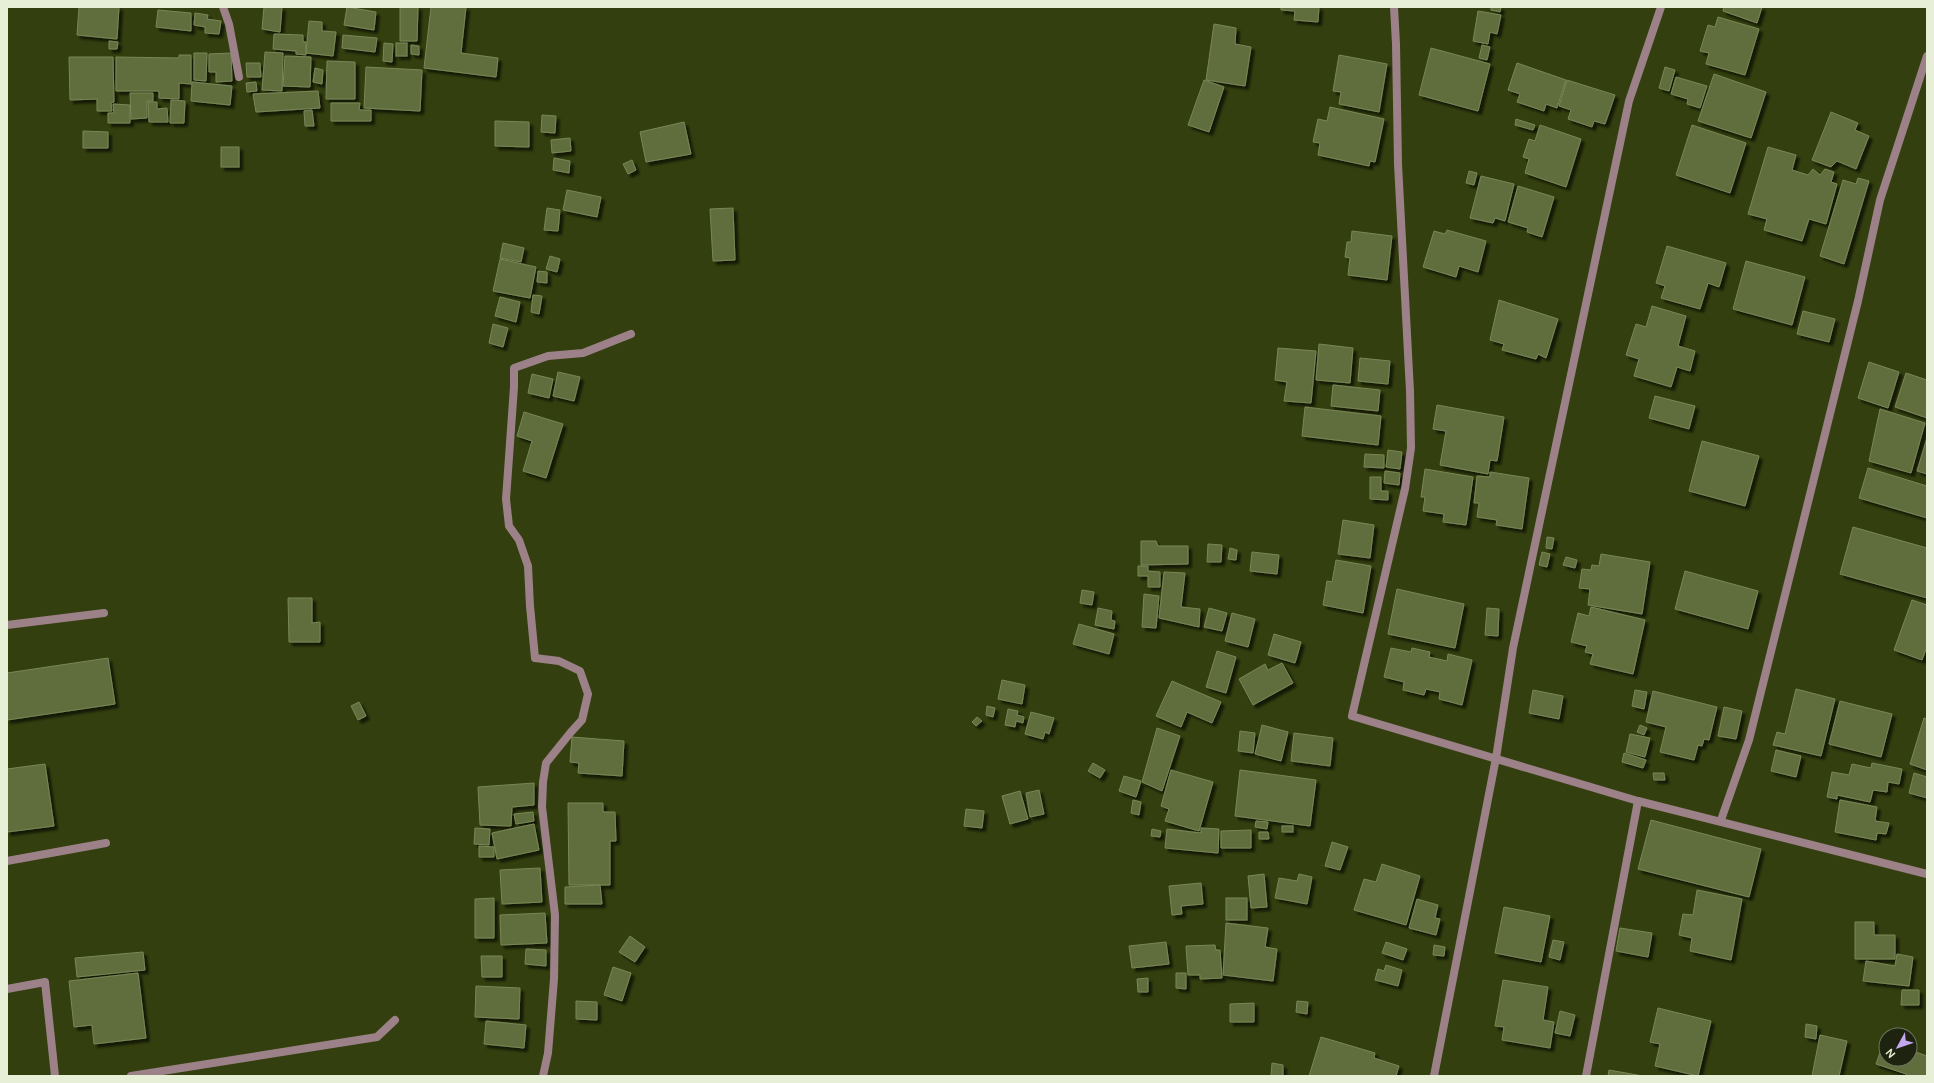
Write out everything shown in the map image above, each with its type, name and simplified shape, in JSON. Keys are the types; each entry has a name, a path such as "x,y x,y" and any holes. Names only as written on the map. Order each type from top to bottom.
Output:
{"street":[{"path":"223,7 229,24 240,77"},
{"path":"1394,7 1398,164 1410,390 1411,448 1405,489 1352,716 1638,801 1721,820 1927,874"},
{"path":"1434,1076 1496,758 1513,648 1629,101 1661,7"},
{"path":"1721,820 1749,740 1858,301 1880,200 1927,56"},
{"path":"543,1076 548,1053 554,979 555,915 542,807 543,782 546,763 582,720 588,694 580,671 559,661 535,658 528,566 519,540 509,526 506,499 514,368 548,356 583,353 631,334"},
{"path":"7,625 104,613"},
{"path":"1586,1076 1638,801"},
{"path":"7,861 106,843"},
{"path":"7,989 45,982 55,1076"},
{"path":"132,1076 377,1037 394,1020"}],"building":[{"path":"79,7 119,7 117,39 77,35"},
{"path":"264,7 282,7 280,32 262,29"},
{"path":"347,7 376,12 374,30 344,25"},
{"path":"400,7 418,7 417,41 400,41"},
{"path":"431,7 466,7 461,53 498,58 496,77 424,68"},
{"path":"1281,7 1319,7 1318,22 1294,20 1295,11 1281,10"},
{"path":"1491,7 1501,7 1500,12 1491,10"},
{"path":"1724,7 1762,7 1757,23 1723,11"},
{"path":"158,10 191,13 191,31 156,27"},
{"path":"1478,11 1501,15 1497,34 1490,32 1488,44 1473,41"},
{"path":"195,13 208,15 207,19 221,21 219,34 205,33 205,27 194,25"},
{"path":"1718,17 1759,29 1745,75 1706,64 1709,53 1700,51 1708,25 1715,27"},
{"path":"309,21 322,22 322,31 336,32 333,56 306,53"},
{"path":"1214,24 1236,28 1235,44 1251,47 1245,86 1206,80"},
{"path":"274,34 303,35 303,42 306,42 306,55 296,54 296,51 273,49"},
{"path":"343,35 377,38 375,52 342,48"},
{"path":"109,41 118,42 117,49 109,49"},
{"path":"384,43 393,44 392,62 383,61"},
{"path":"396,43 407,43 407,56 396,56"},
{"path":"411,45 419,46 419,55 411,54"},
{"path":"1482,45 1490,47 1487,60 1479,58"},
{"path":"1431,48 1490,64 1478,111 1419,95"},
{"path":"265,52 283,53 282,91 262,90"},
{"path":"194,53 207,53 206,81 194,80"},
{"path":"231,53 232,81 216,82 216,72 209,72 209,54"},
{"path":"179,55 191,55 191,84 179,83 179,99 159,98 159,91 116,91 116,57 179,58"},
{"path":"1339,55 1387,64 1379,112 1339,104 1341,92 1333,91"},
{"path":"285,56 311,57 310,87 283,86"},
{"path":"69,57 113,57 114,102 111,103 112,111 97,111 97,99 70,100"},
{"path":"327,61 355,62 355,99 326,99"},
{"path":"246,63 260,63 261,77 247,77"},
{"path":"1517,63 1566,80 1557,108 1546,104 1544,111 1517,102 1520,94 1508,90"},
{"path":"366,67 422,70 420,111 364,108"},
{"path":"1665,67 1675,70 1669,91 1659,88"},
{"path":"315,68 323,70 322,84 313,82"},
{"path":"1714,74 1766,92 1751,138 1698,121"},
{"path":"1676,77 1707,86 1700,108 1687,104 1688,99 1671,94"},
{"path":"1204,80 1224,87 1209,132 1188,125"},
{"path":"1567,80 1615,95 1605,124 1594,121 1592,127 1568,119 1571,110 1559,106"},
{"path":"192,82 232,86 230,105 191,101"},
{"path":"256,82 257,91 247,92 246,83"},
{"path":"318,91 320,108 256,112 253,94"},
{"path":"130,93 153,93 153,101 147,101 147,118 131,119"},
{"path":"171,100 185,101 184,123 170,123"},
{"path":"148,102 157,102 157,109 167,108 168,122 149,122"},
{"path":"331,103 360,103 359,110 371,110 371,121 331,121"},
{"path":"113,104 130,105 130,123 108,123 108,113 114,113"},
{"path":"1330,107 1384,119 1375,162 1370,161 1369,166 1318,155 1320,143 1313,142 1318,119 1327,121"},
{"path":"312,110 314,126 305,126 304,111"},
{"path":"1831,112 1858,123 1855,130 1869,136 1856,169 1837,161 1831,167 1812,160"},
{"path":"542,115 556,116 555,133 541,132"},
{"path":"1516,119 1535,125 1533,130 1515,125"},
{"path":"495,121 529,122 529,147 495,146"},
{"path":"684,122 691,154 646,162 640,132"},
{"path":"1540,125 1581,139 1566,187 1525,173 1529,159 1523,157 1529,139 1535,141"},
{"path":"1692,125 1746,143 1730,193 1676,175"},
{"path":"83,131 108,132 108,148 83,148"},
{"path":"570,138 571,151 552,153 551,140"},
{"path":"221,147 239,147 239,167 221,167"},
{"path":"1768,147 1796,155 1792,170 1808,175 1813,169 1820,175 1825,169 1834,172 1831,182 1837,184 1826,224 1809,219 1802,241 1764,230 1767,219 1748,214"},
{"path":"554,158 570,161 569,173 553,170"},
{"path":"632,160 636,170 628,174 623,164"},
{"path":"1469,171 1477,173 1474,185 1466,183"},
{"path":"1481,176 1514,184 1505,221 1495,218 1493,223 1470,218"},
{"path":"1858,178 1869,181 1844,264 1820,256 1843,180 1856,184"},
{"path":"1518,186 1554,197 1542,237 1527,232 1528,228 1508,222"},
{"path":"567,190 601,197 597,217 563,210"},
{"path":"547,208 560,210 558,231 544,230"},
{"path":"733,208 735,260 713,261 710,209"},
{"path":"1447,230 1486,241 1478,272 1459,266 1456,277 1423,267 1434,231 1445,234"},
{"path":"1352,231 1392,236 1387,280 1348,275 1350,258 1345,257 1347,242 1351,242"},
{"path":"503,243 524,248 521,262 500,258"},
{"path":"1667,246 1726,263 1719,287 1708,283 1700,309 1661,298 1665,286 1656,283"},
{"path":"550,256 560,259 557,272 546,269"},
{"path":"500,259 536,267 530,298 493,291"},
{"path":"1746,261 1805,277 1792,325 1733,309"},
{"path":"538,271 547,272 547,283 537,282"},
{"path":"533,295 542,296 539,314 531,312"},
{"path":"500,297 520,302 516,322 495,316"},
{"path":"1499,300 1558,319 1546,358 1538,354 1536,359 1502,350 1504,344 1490,340"},
{"path":"1652,306 1686,316 1678,346 1695,351 1690,371 1677,367 1671,387 1634,376 1639,359 1626,355 1636,324 1646,327"},
{"path":"1803,311 1835,319 1829,342 1797,334"},
{"path":"493,324 508,328 503,347 489,343"},
{"path":"1319,344 1353,348 1350,383 1316,380"},
{"path":"1278,348 1316,351 1311,403 1284,401 1287,382 1275,380"},
{"path":"1360,358 1390,361 1388,384 1358,381"},
{"path":"1869,362 1899,372 1888,408 1858,398"},
{"path":"558,372 580,377 574,401 553,396"},
{"path":"1906,373 1927,380 1927,418 1895,407"},
{"path":"532,374 553,379 549,398 528,393"},
{"path":"1333,385 1380,390 1378,411 1331,406"},
{"path":"1655,396 1695,406 1689,429 1649,418"},
{"path":"1437,405 1504,417 1497,461 1490,460 1488,474 1440,465 1446,431 1433,429"},
{"path":"1305,407 1381,416 1378,445 1302,436"},
{"path":"1880,409 1925,423 1911,473 1869,461"},
{"path":"524,412 563,424 546,478 523,471 532,441 517,436"},
{"path":"1927,438 1927,474 1917,471"},
{"path":"1702,441 1759,456 1745,506 1689,491"},
{"path":"1388,450 1402,452 1400,469 1386,467"},
{"path":"1365,454 1384,455 1384,468 1364,467"},
{"path":"1868,468 1927,486 1927,518 1859,498"},
{"path":"1425,469 1473,477 1466,525 1443,522 1444,514 1423,511 1425,497 1421,497"},
{"path":"1385,471 1400,473 1399,485 1384,483"},
{"path":"1490,472 1529,478 1522,529 1496,525 1497,520 1477,517 1479,503 1474,503 1477,476 1490,477"},
{"path":"1370,477 1381,477 1381,491 1388,491 1388,500 1370,499"},
{"path":"1343,520 1374,525 1370,558 1338,554"},
{"path":"1853,527 1927,548 1927,598 1840,574"},
{"path":"1547,537 1554,538 1552,549 1546,548"},
{"path":"1141,541 1156,541 1158,546 1188,546 1188,564 1141,565"},
{"path":"1208,544 1222,545 1221,562 1207,562"},
{"path":"1230,548 1237,550 1236,560 1228,559"},
{"path":"1252,552 1279,555 1277,574 1250,571"},
{"path":"1542,552 1550,554 1547,567 1539,565"},
{"path":"1601,554 1650,562 1642,614 1588,605 1590,589 1579,588 1582,569 1591,570 1592,565 1599,566"},
{"path":"1566,557 1577,560 1575,568 1563,565"},
{"path":"1336,560 1371,566 1363,613 1323,605 1327,581 1332,582"},
{"path":"1138,566 1148,566 1148,571 1160,572 1160,587 1148,587 1148,576 1138,576"},
{"path":"1685,571 1758,591 1748,629 1675,609"},
{"path":"1164,572 1185,573 1181,607 1200,609 1199,627 1159,618"},
{"path":"1397,589 1464,604 1455,648 1388,634"},
{"path":"1082,590 1094,592 1092,605 1080,603"},
{"path":"1144,594 1159,596 1156,628 1142,627"},
{"path":"288,598 312,598 312,623 320,622 320,642 289,642"},
{"path":"1912,600 1927,605 1927,647 1922,660 1894,650"},
{"path":"1591,607 1645,620 1633,674 1590,664 1593,654 1585,652 1587,646 1571,642 1578,613 1589,616"},
{"path":"1098,608 1112,611 1111,620 1115,621 1114,629 1095,625"},
{"path":"1209,608 1227,613 1222,631 1204,627"},
{"path":"1487,608 1499,609 1498,636 1485,635"},
{"path":"1232,613 1255,619 1248,647 1225,641"},
{"path":"1079,624 1114,634 1109,654 1073,644"},
{"path":"1274,634 1301,642 1295,663 1268,655"},
{"path":"1391,648 1411,652 1412,648 1430,652 1429,657 1447,661 1448,654 1472,660 1462,705 1439,699 1440,692 1426,689 1424,695 1403,690 1404,682 1384,677"},
{"path":"1217,651 1236,657 1226,693 1206,687"},
{"path":"108,658 115,704 7,720 7,673"},
{"path":"1282,663 1293,683 1253,705 1239,679 1265,664 1268,670"},
{"path":"1002,680 1025,685 1022,704 998,699"},
{"path":"1172,681 1221,702 1212,723 1187,712 1181,727 1156,716"},
{"path":"1796,689 1835,699 1821,756 1773,745 1777,732 1785,734"},
{"path":"1533,690 1563,696 1559,719 1529,713"},
{"path":"1635,690 1647,692 1644,709 1632,706"},
{"path":"1653,691 1717,707 1709,740 1704,739 1702,746 1698,745 1694,760 1660,752 1666,727 1646,722"},
{"path":"1840,701 1892,714 1881,757 1829,744"},
{"path":"359,702 366,716 358,720 351,706"},
{"path":"987,706 995,708 993,717 986,715"},
{"path":"1724,707 1742,711 1736,739 1718,736"},
{"path":"1008,709 1018,711 1017,715 1024,717 1023,723 1016,721 1015,727 1005,725"},
{"path":"1031,712 1054,718 1049,734 1045,732 1043,739 1025,734"},
{"path":"977,717 982,721 976,726 972,722"},
{"path":"1924,718 1927,719 1927,770 1910,764"},
{"path":"1262,725 1288,732 1281,761 1255,754"},
{"path":"1640,725 1647,728 1644,735 1637,732"},
{"path":"1157,728 1180,736 1162,791 1142,782"},
{"path":"1240,731 1255,733 1253,753 1238,751"},
{"path":"1294,733 1333,738 1330,766 1291,761"},
{"path":"1630,734 1650,738 1645,757 1626,752"},
{"path":"572,737 624,741 622,776 578,773 579,763 570,762"},
{"path":"1776,750 1801,756 1796,777 1771,771"},
{"path":"1624,753 1646,760 1643,768 1622,762"},
{"path":"1093,763 1105,770 1100,778 1088,771"},
{"path":"1872,763 1902,769 1899,784 1888,782 1887,792 1873,790 1870,802 1837,795 1837,799 1827,797 1832,772 1849,775 1852,764 1871,768"},
{"path":"45,764 54,826 7,832 7,769"},
{"path":"1171,770 1213,782 1199,831 1165,821 1169,809 1161,806"},
{"path":"1240,770 1316,780 1310,826 1235,816"},
{"path":"1653,773 1664,773 1665,780 1654,780"},
{"path":"1914,773 1927,777 1927,798 1909,793"},
{"path":"1124,776 1141,781 1136,797 1119,791"},
{"path":"534,783 534,805 512,807 511,826 480,825 478,787"},
{"path":"1039,790 1044,814 1030,817 1026,793"},
{"path":"1020,791 1028,819 1010,824 1002,796"},
{"path":"1133,800 1141,802 1139,815 1131,813"},
{"path":"1840,800 1877,807 1875,821 1889,823 1886,834 1877,833 1876,840 1835,832"},
{"path":"568,803 603,803 603,812 615,812 616,841 610,841 610,885 569,885"},
{"path":"966,809 984,811 982,828 964,826"},
{"path":"533,812 534,821 516,824 514,814"},
{"path":"1651,820 1761,849 1749,897 1638,869"},
{"path":"1256,821 1268,822 1267,829 1255,827"},
{"path":"534,824 539,850 497,859 492,833"},
{"path":"1282,826 1293,826 1293,832 1282,832"},
{"path":"475,828 490,829 489,845 474,844"},
{"path":"1201,828 1219,829 1218,853 1165,848 1167,829 1201,833"},
{"path":"1152,829 1161,831 1160,837 1151,836"},
{"path":"1251,830 1251,848 1221,848 1221,831"},
{"path":"1259,832 1268,832 1269,839 1259,839"},
{"path":"1332,842 1348,847 1340,870 1325,866"},
{"path":"479,846 494,847 494,857 479,857"},
{"path":"1382,864 1420,876 1406,925 1354,910 1364,879 1376,882"},
{"path":"540,868 542,902 502,904 500,870"},
{"path":"1264,874 1267,907 1251,908 1248,876"},
{"path":"1299,874 1312,877 1307,904 1275,898 1279,878 1297,881"},
{"path":"1201,883 1203,904 1181,906 1182,914 1172,915 1169,886"},
{"path":"600,885 602,904 565,904 565,887"},
{"path":"1697,890 1742,899 1731,960 1690,951 1692,938 1679,935 1683,914 1693,915"},
{"path":"494,898 494,938 475,938 475,899"},
{"path":"1226,898 1247,898 1247,920 1226,920"},
{"path":"1417,899 1438,905 1435,918 1440,919 1436,935 1409,928"},
{"path":"1504,907 1550,916 1541,962 1495,953"},
{"path":"545,913 547,943 501,945 500,915"},
{"path":"1855,922 1874,922 1874,935 1895,935 1895,959 1855,959"},
{"path":"1226,923 1268,928 1265,947 1277,949 1273,981 1223,975"},
{"path":"1620,928 1652,933 1648,957 1616,951"},
{"path":"630,936 645,947 635,962 619,952"},
{"path":"1553,940 1564,942 1560,960 1549,957"},
{"path":"1166,942 1169,964 1132,968 1129,946"},
{"path":"1386,942 1407,949 1403,960 1382,953"},
{"path":"1215,945 1216,950 1220,950 1222,978 1200,979 1200,975 1188,975 1186,946"},
{"path":"1434,945 1445,947 1444,956 1433,955"},
{"path":"526,949 546,950 546,966 525,964"},
{"path":"143,952 145,970 77,977 75,958"},
{"path":"1897,954 1913,957 1909,986 1863,981 1866,961 1895,966"},
{"path":"481,956 502,956 502,977 482,977"},
{"path":"1386,965 1402,970 1398,986 1375,980 1378,969 1384,971"},
{"path":"613,967 631,973 622,1001 604,995"},
{"path":"138,973 146,1038 94,1044 92,1025 74,1027 69,981"},
{"path":"1176,973 1186,973 1186,989 1176,988"},
{"path":"1148,978 1148,992 1138,992 1137,979"},
{"path":"1503,980 1548,987 1543,1020 1554,1022 1550,1048 1502,1040 1504,1027 1495,1026"},
{"path":"476,986 520,988 519,1019 475,1017"},
{"path":"1902,990 1919,990 1919,1005 1901,1005"},
{"path":"576,1001 597,1002 597,1020 576,1019"},
{"path":"1297,1001 1308,1002 1307,1014 1296,1012"},
{"path":"1254,1003 1254,1022 1230,1022 1230,1004"},
{"path":"1658,1008 1711,1021 1698,1076 1655,1066 1660,1044 1650,1042"},
{"path":"1560,1011 1575,1015 1570,1036 1555,1033"},
{"path":"486,1021 526,1025 524,1048 484,1044"},
{"path":"1806,1024 1817,1026 1816,1039 1805,1037"},
{"path":"1820,1035 1847,1041 1839,1076 1812,1076"},
{"path":"1321,1037 1375,1053 1374,1058 1399,1066 1396,1076 1309,1076"},
{"path":"1918,1053 1927,1056 1927,1076 1906,1076 1906,1074 1885,1067 1918,1067"},
{"path":"1272,1063 1283,1065 1283,1076 1271,1076"},
{"path":"1609,1070 1643,1076 1608,1076"}]}
